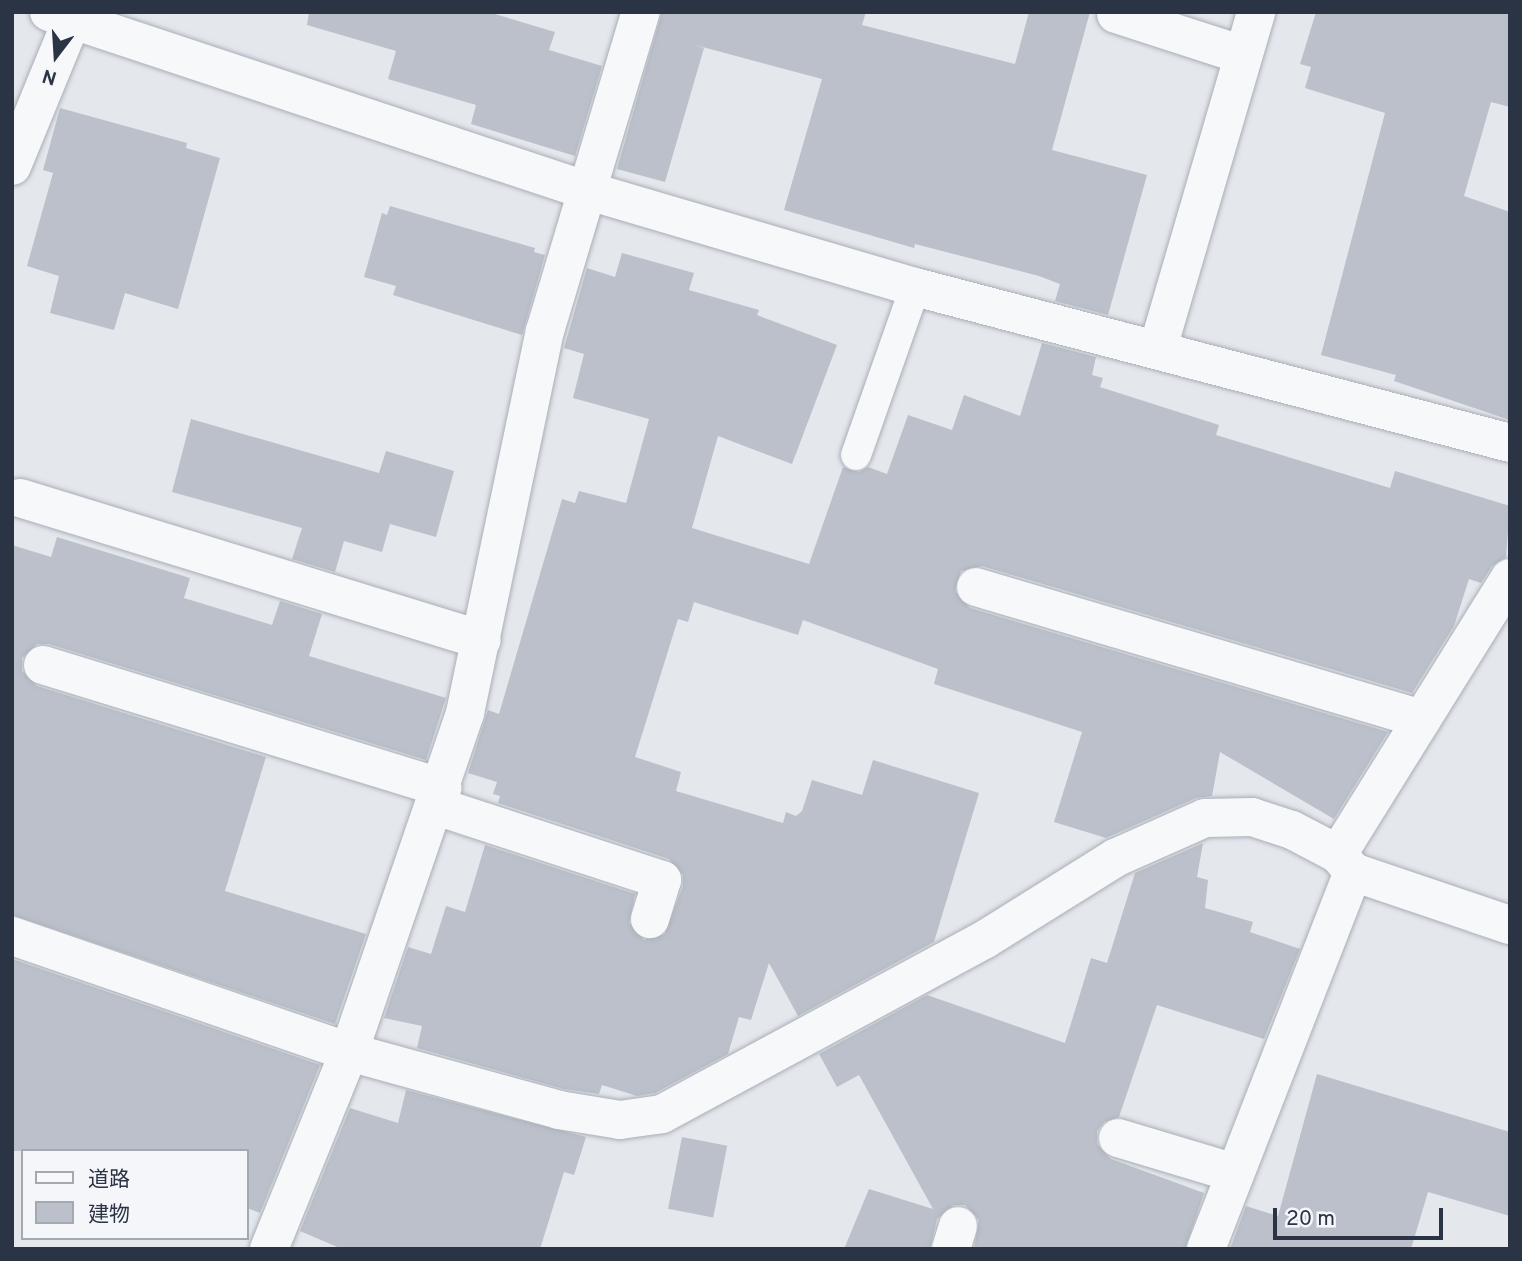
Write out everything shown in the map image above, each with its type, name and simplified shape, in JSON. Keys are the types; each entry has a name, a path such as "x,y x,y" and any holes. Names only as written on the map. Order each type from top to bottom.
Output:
{"street":[{"path":"269,1249 349,1052 439,797 482,640 545,331 585,190 642,12"},
{"path":"1158,348 1256,12"},
{"path":"1116,14 1243,55"},
{"path":"12,166 60,16 151,28 585,190 915,287 1158,348 1510,443"},
{"path":"20,498 482,640"},
{"path":"1206,1249 1345,863 1422,719 1510,578"},
{"path":"976,587 1422,719"},
{"path":"43,665 439,797 662,880 650,919"},
{"path":"12,936 349,1052 559,1110 620,1120 662,1114 984,940 1115,858 1205,818 1252,817 1292,830 1345,863 1510,925"},
{"path":"1118,1138 1235,1173"}],"lane":[{"path":"856,455 915,287"}],"building":[{"path":"309,12 488,12 555,32 549,50 602,66 575,156 471,124 476,105 388,79 396,51 307,25"},
{"path":"662,12 866,12 862,25 1015,64 1029,12 1090,12 1052,150 1147,175 1108,315 1055,301 1060,284 1039,276 915,244 914,248 784,210 822,79 695,45 704,48 665,182 617,169"},
{"path":"1316,12 1510,12 1510,107 1491,102 1464,196 1510,212 1510,420 1394,381 1396,375 1321,355 1385,113 1305,88 1311,67 1300,64"},
{"path":"60,108 187,143 186,148 220,158 178,309 125,293 114,330 50,313 59,276 27,266 53,173 43,170"},
{"path":"390,206 535,248 534,252 545,255 522,335 393,295 396,286 364,277 382,213 387,215"},
{"path":"622,253 694,273 689,290 759,310 757,315 837,345 792,464 718,436 692,528 809,564 843,467 859,472 868,467 887,474 908,415 952,430 964,395 1020,416 1042,343 1096,357 1092,375 1103,378 1100,387 1219,425 1216,435 1390,488 1395,471 1510,506 1506,557 1492,566 1481,583 1469,579 1454,626 1412,693 982,566 961,571 955,591 970,608 1388,732 1334,819 1220,752 1212,796 1196,798 1106,838 1054,822 1082,732 934,684 938,669 803,620 798,635 694,602 688,622 678,619 635,757 681,772 676,791 783,823 786,812 796,816 802,811 812,780 862,795 873,760 979,793 934,942 798,1016 769,963 751,1020 739,1017 728,1054 655,1093 637,1096 602,1085 599,1094 564,1089 417,1048 422,1026 384,1018 408,947 431,954 446,906 465,912 485,845 635,894 629,923 644,940 665,934 683,886 683,875 669,859 498,803 500,796 493,794 497,782 468,773 488,710 499,714 562,499 575,503 579,491 626,503 649,419 573,398 584,354 564,348 587,268 615,277"},
{"path":"191,419 379,473 386,451 454,471 436,537 390,524 382,552 344,541 335,572 292,559 302,528 172,492"},
{"path":"57,537 190,578 184,598 272,625 280,601 322,614 309,656 446,698 426,760 49,644 37,644 22,658 22,671 37,686 266,757 225,891 366,934 335,1024 12,915 12,545 51,557"},
{"path":"1203,843 1197,877 1208,880 1205,908 1253,922 1250,932 1300,949 1264,1039 1157,1005 1119,1117 1104,1122 1097,1131 1097,1144 1111,1159 1204,1193 1185,1249 974,1249 979,1220 965,1205 954,1205 937,1219 930,1249 844,1249 869,1189 933,1209 859,1075 837,1087 819,1054 927,995 1065,1043 1091,958 1107,963 1135,873"},
{"path":"12,959 320,1065 260,1213 248,1208 248,1149 12,1151"},
{"path":"1317,1074 1510,1132 1510,1216 1428,1192 1411,1249 1230,1249 1246,1206 1278,1216"},
{"path":"406,1090 586,1137 574,1175 564,1172 540,1249 342,1249 300,1231 350,1108 398,1123"},
{"path":"682,1137 727,1146 713,1217 668,1209"}]}
